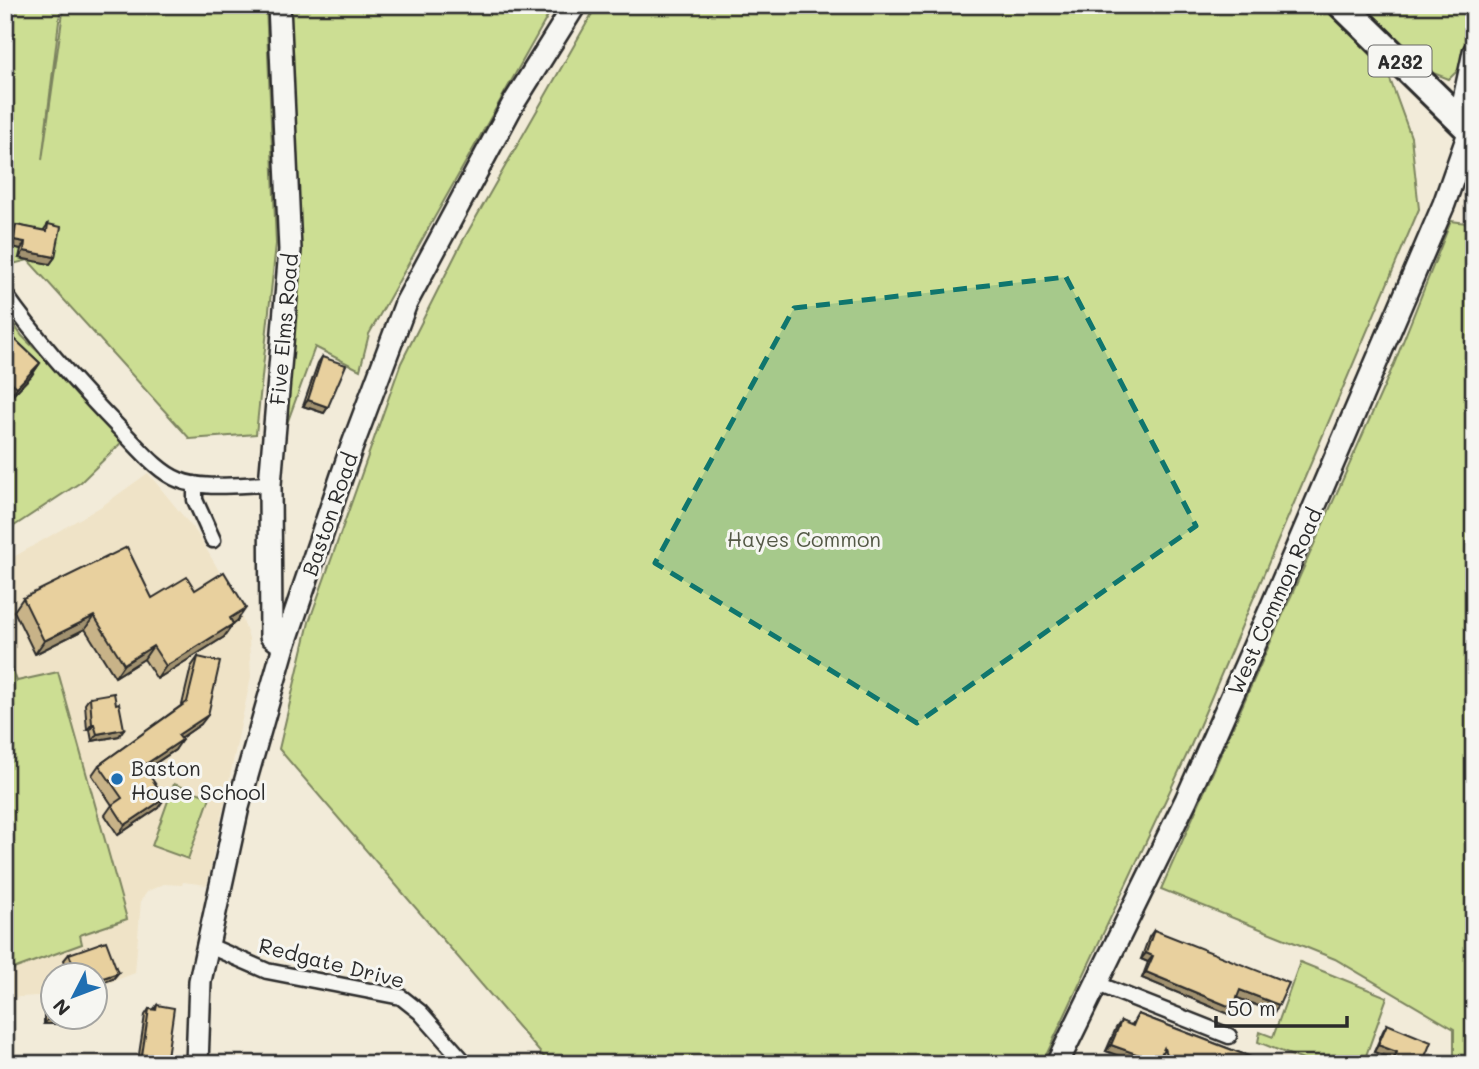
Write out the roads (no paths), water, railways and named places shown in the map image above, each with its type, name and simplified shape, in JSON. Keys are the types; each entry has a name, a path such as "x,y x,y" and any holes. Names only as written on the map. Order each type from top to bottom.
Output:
{"highway":[{"name":"A232","path":"1342,5 1467,127"}],"street":[{"name":"Five Elms Road","path":"279,5 290,250 270,484 271,636 284,646"},
{"name":"Baston Road","path":"197,1064 200,981 238,807 284,646 350,452 406,303 513,104 575,5"},
{"name":"West Common Road","path":"1057,1064 1186,800 1272,608 1444,204 1467,127 1462,109 1474,52"},
{"path":"5,293 27,326 78,385 138,447 179,480 195,484 270,484"},
{"path":"195,484 195,500 213,540"},
{"name":"Redgate Drive","path":"207,945 267,971 401,997 420,1012 466,1064"},
{"path":"1095,983 1229,1036"}],"place":[{"name":"Baston House School","path":"117,779"}],"park label":[{"name":"Hayes Common","path":"804,538"}]}
